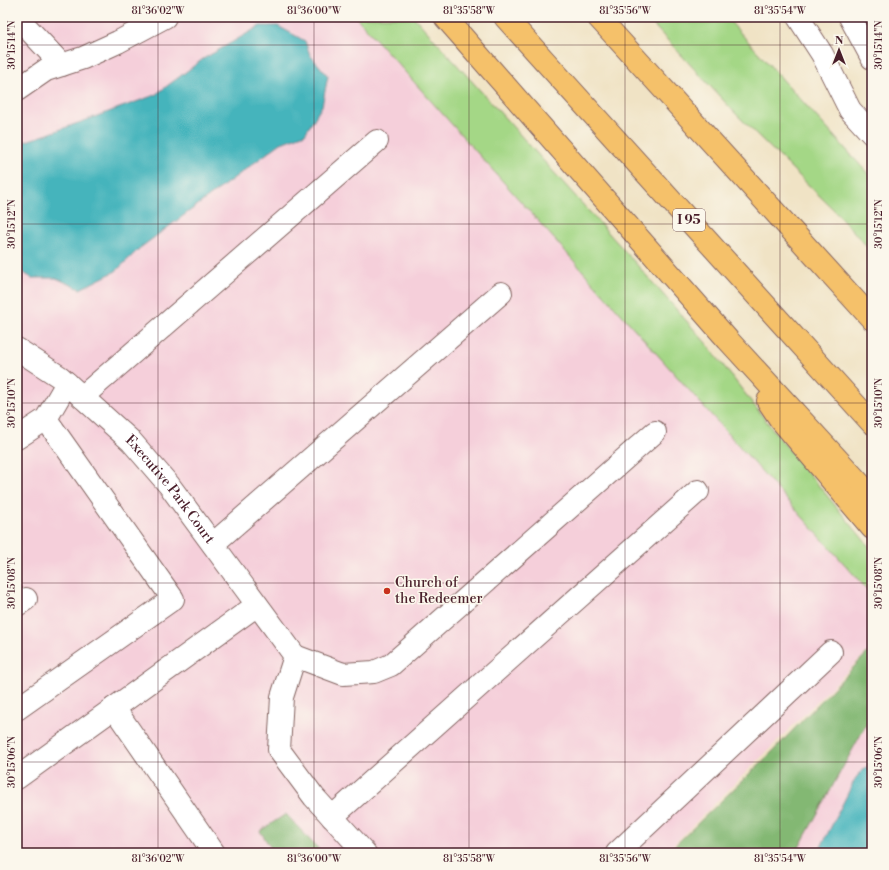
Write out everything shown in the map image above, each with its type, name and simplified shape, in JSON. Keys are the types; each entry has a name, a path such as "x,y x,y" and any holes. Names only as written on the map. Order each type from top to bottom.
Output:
{"highway":[{"path":"445,17 728,340 872,497"},
{"name":"I 95","path":"505,17 872,423"},
{"path":"598,17 872,319"},
{"path":"728,340 780,418 872,528"}],"street":[{"path":"17,17 62,65"},
{"path":"17,90 46,70 83,58 166,17"},
{"path":"798,17 822,54 850,110 872,134"},
{"path":"850,17 872,58"},
{"path":"17,438 46,419 75,390 377,142"},
{"path":"212,544 501,293"},
{"name":"Executive Park Court","path":"17,349 60,377 131,441 141,452 169,485 295,656"},
{"path":"17,709 173,599 46,419"},
{"path":"365,853 314,797 280,750 282,697 295,656 343,674 374,672 391,665 655,432"},
{"path":"332,817 698,491"},
{"path":"17,778 257,605"},
{"path":"617,853 830,652"},
{"path":"114,708 214,853"}],"shaded area":[{"path":"17,17 356,17 872,595 872,647 665,853 17,853"},
{"path":"872,714 872,853 796,853"}],"green space":[{"path":"356,17 414,17 623,249 706,343 781,440 872,550 872,595"},
{"path":"646,17 726,17 872,178 872,252 834,210 736,114"},
{"path":"872,648 872,714 796,853 667,853 771,753"},
{"path":"286,814 322,853 274,853 260,831"}],"water":[{"path":"260,26 278,26 305,41 310,55 328,76 322,106 305,134 281,143 140,248 116,271 80,289 56,278 32,278 17,269 17,144 155,95 203,59"},
{"path":"872,765 872,845 863,853 822,853 821,847 855,779 864,768"}],"place":[{"name":"Church of the Redeemer","path":"387,591"}]}
